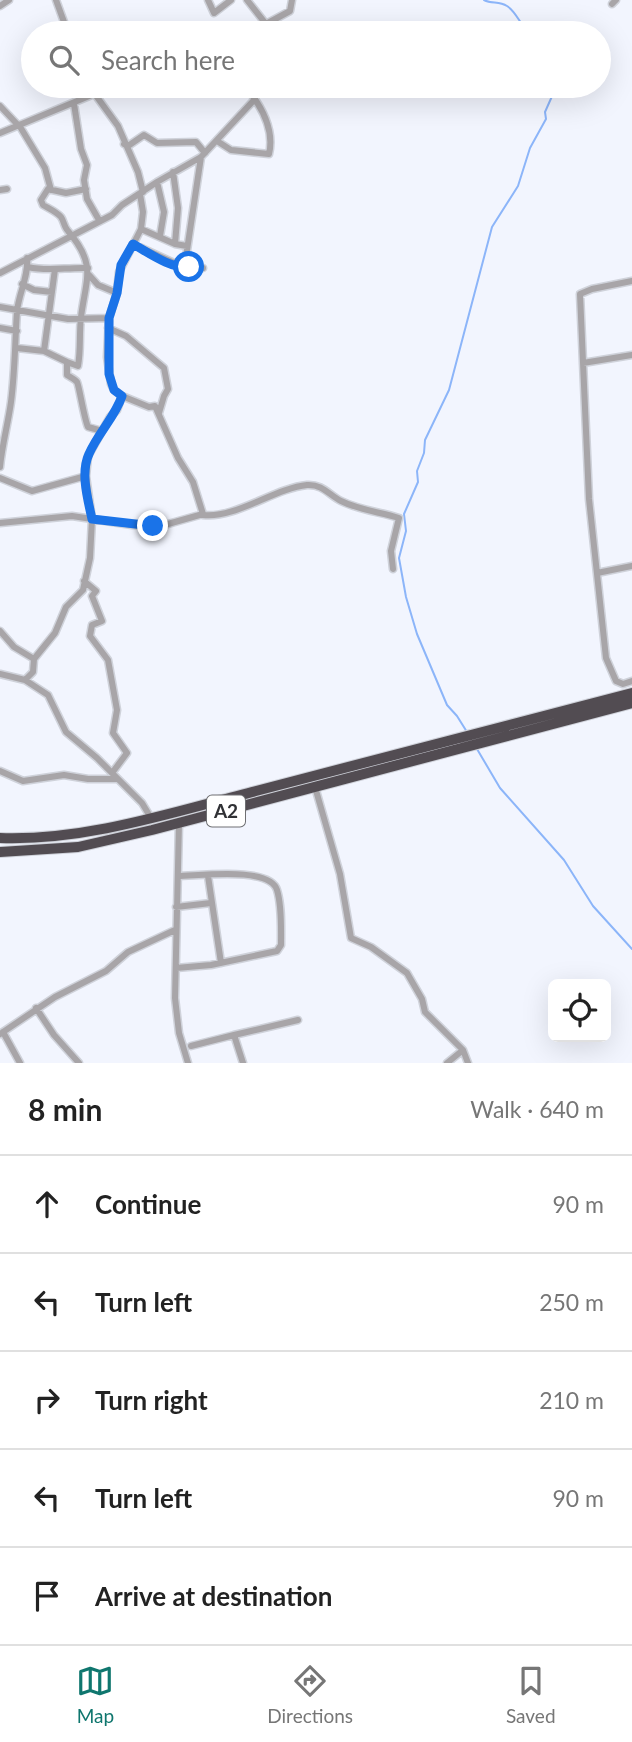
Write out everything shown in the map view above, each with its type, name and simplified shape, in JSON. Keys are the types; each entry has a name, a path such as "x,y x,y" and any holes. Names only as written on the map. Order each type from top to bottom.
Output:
{"highway":[{"name":"A2","path":"0,838 69,835 150,818 632,693"},
{"name":"A2","path":"0,852 78,847 179,823 632,703"}],"street":[{"path":"0,6 9,0"},
{"path":"57,0 64,21"},
{"path":"208,0 214,13 231,0"},
{"path":"247,0 264,21"},
{"path":"272,21 289,12 292,0"},
{"path":"0,132 86,98"},
{"path":"97,98 115,120 136,167 143,212 141,229 121,265 117,293 109,318 107,357 111,384 122,396 149,407 155,406 178,458 193,482 203,515"},
{"path":"0,273 99,219 112,215 157,182 203,155 255,99 269,132 269,154 231,149 217,141"},
{"path":"74,104 81,149 87,165 84,176 86,189 89,202 99,219"},
{"path":"0,106 18,125 45,168 51,190"},
{"path":"124,144 128,146 144,135 157,143 196,142 203,155 183,267"},
{"path":"173,172 178,208 175,244"},
{"path":"157,182 164,212 160,236"},
{"path":"86,189 66,193 48,189 44,192 42,204 59,215 73,235 84,254 88,271 98,285 117,293"},
{"path":"141,229 175,244 187,246"},
{"path":"133,244 183,267 203,268"},
{"path":"0,467 17,348 17,310 28,267 27,258"},
{"path":"28,267 44,271 88,271"},
{"path":"44,351 55,269"},
{"path":"17,348 44,351 78,366 80,319 88,271"},
{"path":"632,281 580,294 589,499 606,658 616,681 622,684 632,681"},
{"path":"22,284 34,290 52,292"},
{"path":"0,307 50,316 109,318"},
{"path":"0,328 17,331"},
{"path":"108,328 126,336 164,368 168,389 159,413"},
{"path":"583,363 632,355"},
{"path":"67,362 67,375 76,380 79,387 88,428 101,433"},
{"path":"25,680 33,672 34,659 55,633 66,607 83,590 90,558 92,519 86,475 88,456 110,417 117,410 122,396"},
{"path":"0,478 32,491 86,475"},
{"path":"0,523 72,516 157,526 208,516 306,485 315,485 325,488 340,501 399,517 391,551 393,569"},
{"path":"597,573 632,566"},
{"path":"84,581 96,591 92,596 102,621 92,625 90,636 108,660 117,710 113,733 127,753 114,776"},
{"path":"0,631 14,647 34,659"},
{"path":"0,674 25,680 48,695 63,728 142,803 150,818"},
{"path":"0,771 23,781 64,775 88,779 114,776"},
{"path":"315,787 340,874 351,938 371,947 407,973 422,999 425,1012 463,1050 468,1063"},
{"path":"179,823 175,930 177,1021 188,1063"},
{"path":"176,968 221,963 279,949 281,931 277,890 269,881 242,874 178,876"},
{"path":"208,876 221,963"},
{"path":"176,907 211,903"},
{"path":"20,1063 1,1033 36,1008 106,971 128,952 175,930"},
{"path":"36,1008 54,1035 79,1063"},
{"path":"191,1046 298,1020"},
{"path":"234,1035 243,1063"},
{"path":"447,1063 463,1050"}],"waterway":[{"path":"484,0 507,6 520,21"},
{"path":"467,732 447,705 417,634 406,597 399,558 406,531 404,514 418,482 417,471 424,453 425,440 449,390 492,227 518,186 530,148 546,119 545,112 551,98"},
{"path":"477,749 500,788 564,860 593,906 632,949"}],"route":[{"path":"153,526 92,519 86,475 87,461 110,417 117,410 122,396 111,384 107,357 109,318 124,259 133,244 165,261 189,267"}]}
